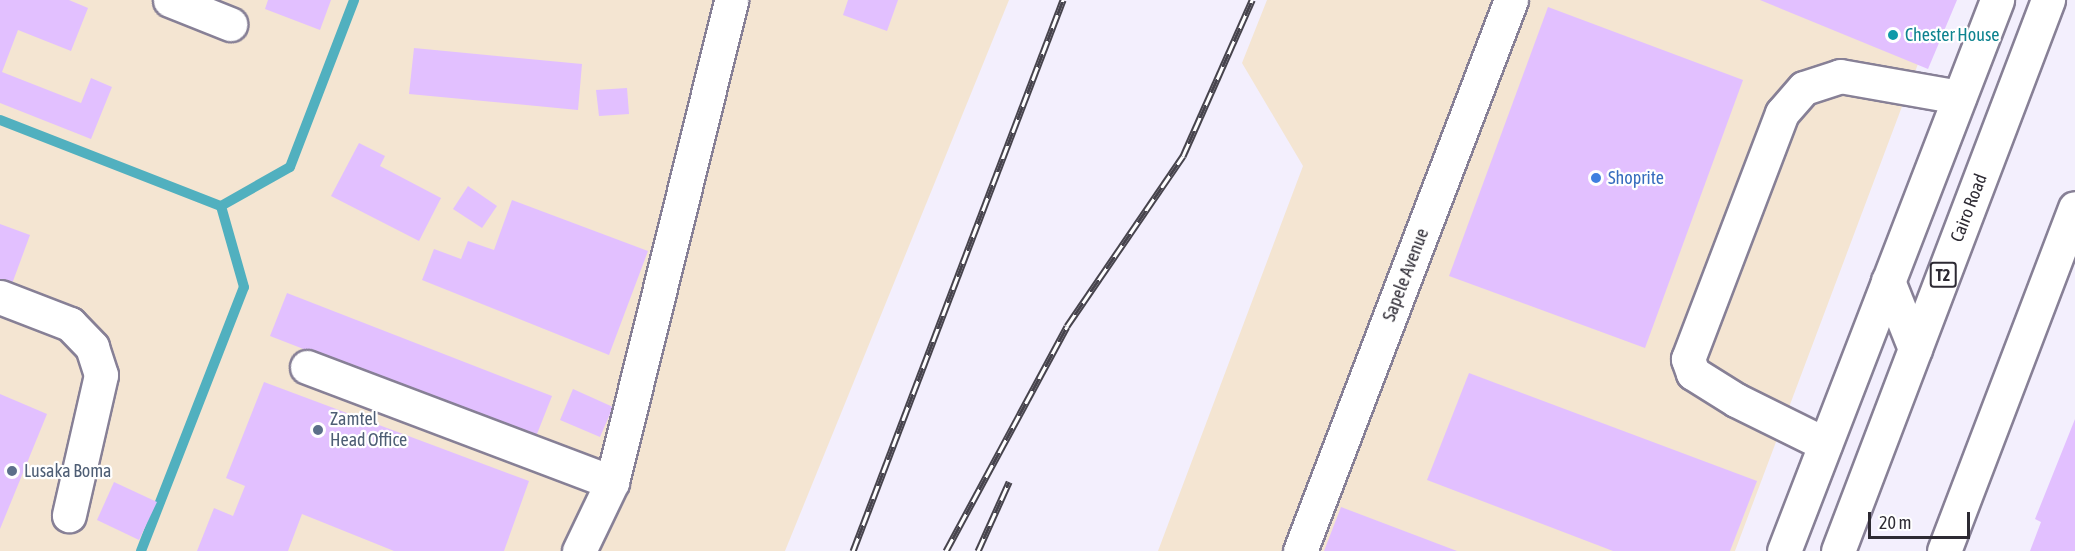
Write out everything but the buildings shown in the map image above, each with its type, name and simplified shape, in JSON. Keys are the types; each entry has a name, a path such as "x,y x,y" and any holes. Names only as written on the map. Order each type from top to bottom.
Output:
{"street":[{"path":"170,0 230,24"},
{"path":"579,551 612,482 731,0"},
{"name":"Sapele Avenue","path":"1300,551 1511,0"},
{"path":"1784,551 1997,0"},
{"name":"Cairo Road","path":"1843,537 2048,0"},
{"path":"1826,444 1736,400 1693,373 1688,359 1778,124 1804,88 1840,76 1959,97"},
{"path":"1944,551 2075,208"},
{"path":"1888,281 1915,349"},
{"path":"0,297 70,324 92,347 101,375 69,515"},
{"path":"307,367 612,482"},
{"path":"1843,537 1865,551"}],"shaded area":[{"path":"0,0 1009,0 785,551 0,551"},
{"path":"1267,0 1942,0 1735,551 1158,551 1303,166 1242,63"}],"waterway":[{"path":"141,551 244,287 221,206 290,167 354,0"},
{"path":"0,120 221,206"}],"railway":[{"path":"853,551 1063,0"},
{"path":"946,551 1067,326 1183,156 1252,0"},
{"path":"978,551 1009,482"}],"place":[{"name":"Chester House","path":"1893,35"},
{"name":"Shoprite","path":"1596,178"},
{"name":"Zamtel Head Office","path":"318,430"},
{"name":"Lusaka Boma","path":"12,471"}]}
